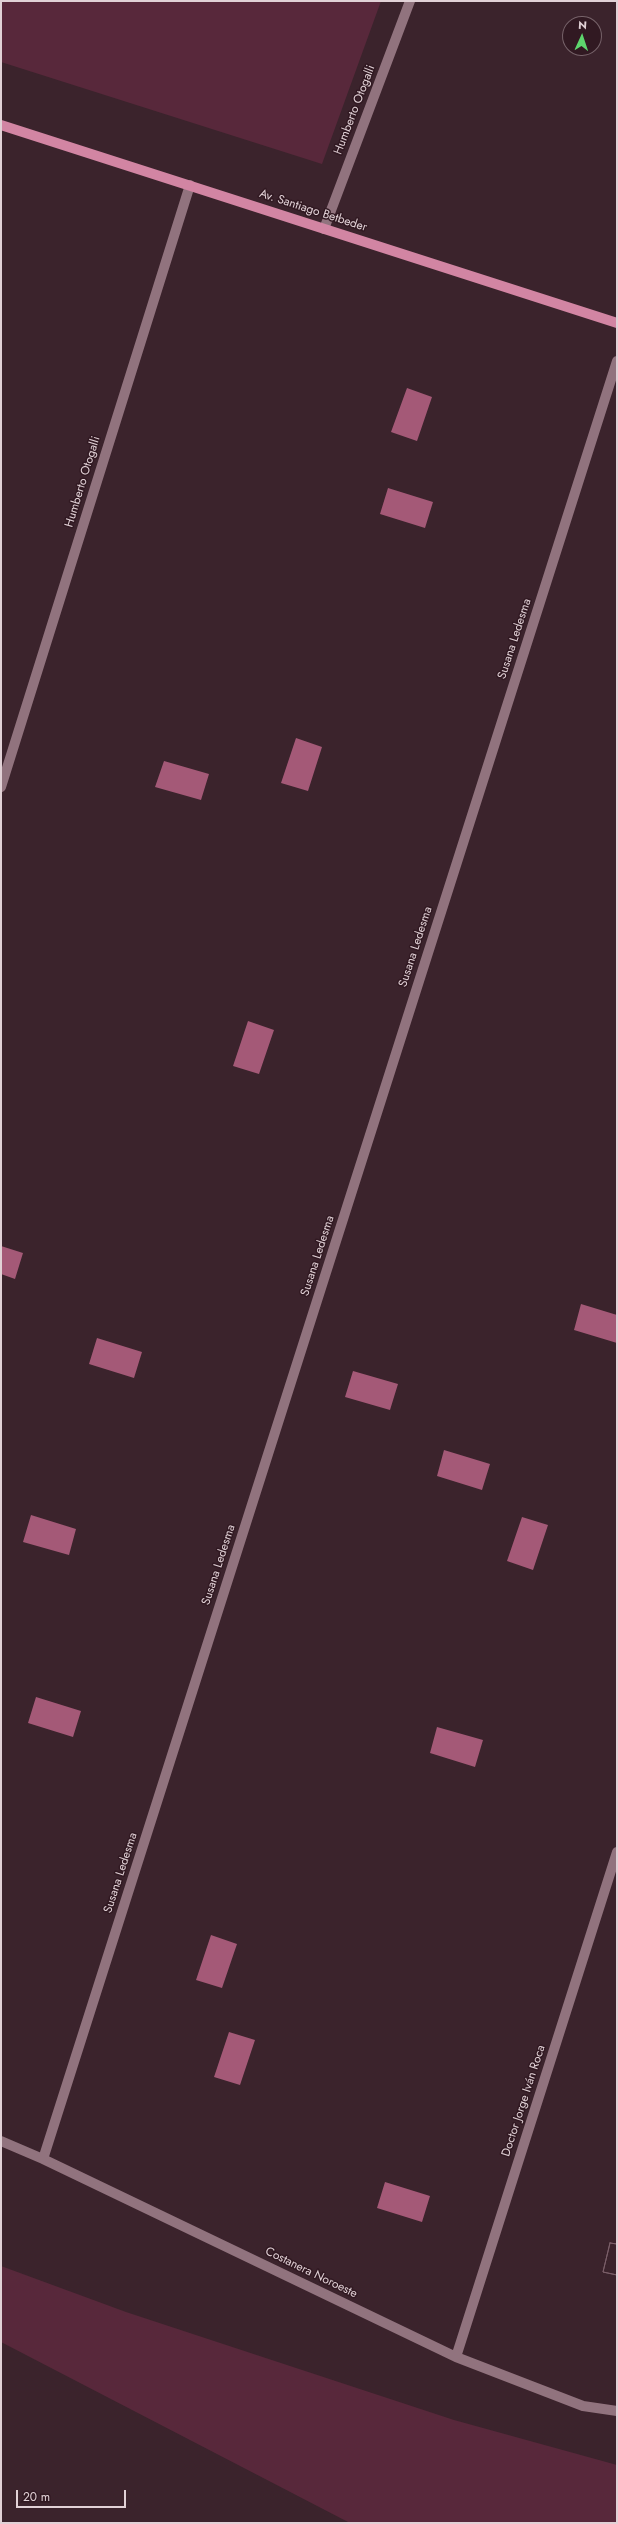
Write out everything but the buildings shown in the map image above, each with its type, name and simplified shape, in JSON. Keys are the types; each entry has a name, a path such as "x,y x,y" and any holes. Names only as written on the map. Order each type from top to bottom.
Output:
{"main road":[{"name":"Av. Santiago Betbeder","path":"1,125 190,184 324,229 617,323"}],"street":[{"name":"Humberto Otogalli","path":"324,229 410,1"},
{"name":"Humberto Otogalli","path":"1,787 190,184"},
{"name":"Susana Ledesma","path":"43,2159 617,361"},
{"name":"Doctor Jorge Iván Roca","path":"456,2357 617,1852"},
{"name":"Costanera Noroeste","path":"1,2141 43,2159 456,2357 583,2406 617,2411"}],"shaded area":[{"path":"1,1 381,1 322,164 1,62"},
{"path":"407,388 432,397 417,441 391,432"},
{"path":"388,488 433,502 425,528 380,514"},
{"path":"296,738 322,747 308,791 281,783"},
{"path":"164,761 209,774 201,800 155,787"},
{"path":"248,1021 274,1030 259,1074 233,1066"},
{"path":"1,1246 23,1253 15,1279 1,1274"},
{"path":"581,1304 617,1315 617,1343 574,1330"},
{"path":"97,1338 142,1352 134,1378 89,1364"},
{"path":"353,1371 398,1384 390,1410 345,1397"},
{"path":"444,1450 490,1464 482,1490 437,1476"},
{"path":"31,1515 76,1529 69,1555 23,1542"},
{"path":"522,1517 548,1525 533,1570 507,1561"},
{"path":"36,1697 81,1711 73,1737 28,1723"},
{"path":"437,1727 483,1740 475,1767 430,1753"},
{"path":"211,1935 237,1944 222,1988 196,1980"},
{"path":"229,2032 255,2040 240,2085 214,2077"},
{"path":"385,2182 430,2196 422,2222 377,2208"},
{"path":"1,2266 126,2312 454,2420 617,2465 617,2523 350,2523 1,2342"}]}
